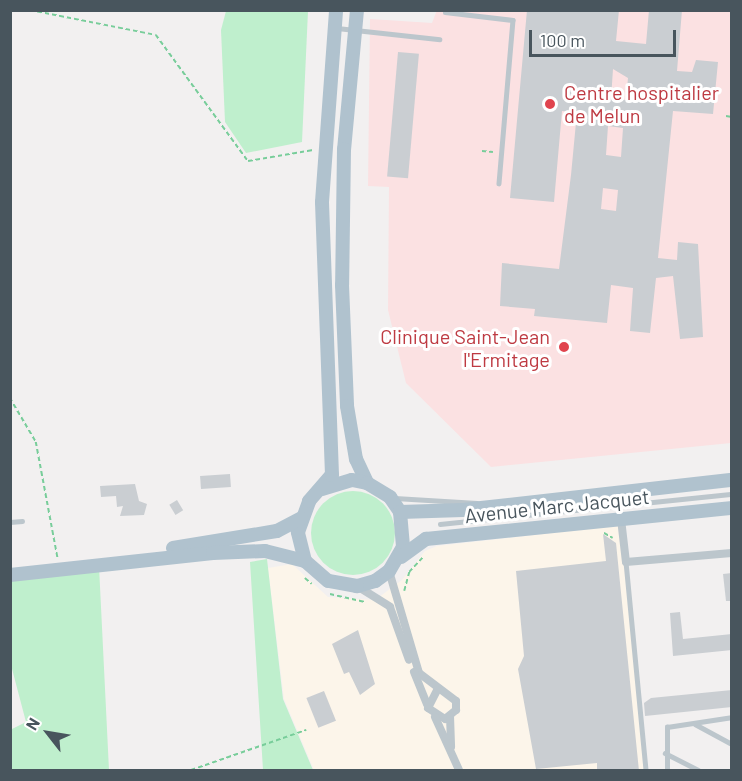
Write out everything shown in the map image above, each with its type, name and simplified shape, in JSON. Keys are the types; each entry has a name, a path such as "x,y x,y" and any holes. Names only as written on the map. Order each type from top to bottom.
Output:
{"main road":[{"path":"10,575 224,547 277,531 300,518 332,475 333,455 325,334 324,150 336,10"},
{"path":"357,10 344,149 342,285 350,425 367,483"},
{"path":"10,566 224,547 265,551 305,561 328,581 357,586 392,567 403,547 400,512 390,497 367,483 352,480 322,489"},
{"name":"Avenue Marc Jacquet","path":"400,512 500,505 732,480"},
{"name":"Avenue Marc Jacquet","path":"392,567 415,542 426,539 732,508"},
{"path":"300,518 298,532 305,561"}],"street":[{"path":"621,519 626,562 732,553"},
{"path":"392,567 411,655 419,673 437,690 454,696 450,716 457,766"},
{"path":"357,586 383,601 394,616 427,704 457,766"},
{"path":"427,704 437,690"},
{"path":"435,717 450,716"}],"lane":[{"path":"445,12 513,20 499,183"},
{"path":"334,28 439,39"},
{"path":"440,524 732,494"},
{"path":"390,497 500,505"},
{"path":"10,522 22,521"},
{"path":"626,562 646,771"},
{"path":"667,771 665,753 668,727 732,717"},
{"path":"695,724 732,744"},
{"path":"665,753 698,771"}],"path":[{"path":"30,10 156,34 248,161 324,150"},
{"path":"726,116 732,117"},
{"path":"482,151 501,153"},
{"path":"10,398 36,442 58,561"},
{"path":"599,530 623,539"},
{"path":"398,595 406,590 409,572 426,554"},
{"path":"303,576 319,588"},
{"path":"327,593 383,601"},
{"path":"191,771 306,730"}],"shaded area":[{"path":"437,10 731,11 731,443 491,467 406,383 388,310 389,187 368,186 370,19 432,23"},
{"path":"621,525 646,770 314,770 284,699 268,568 292,564 328,597 375,600 402,580 425,551 437,546"}],"green space":[{"path":"226,11 308,11 302,142 246,153 225,122 221,30"},
{"path":"345,491 361,491 377,498 388,509 395,525 392,549 383,563 361,575 345,575 329,568 318,557 311,541 311,525 318,509 329,498"},
{"path":"267,559 283,699 313,770 263,770 250,562"},
{"path":"99,566 109,770 11,770 10,730 26,722 11,665 11,579"}],"building":[{"path":"527,10 619,10 616,41 646,44 649,10 682,10 677,71 692,72 696,60 718,62 713,114 673,111 658,258 677,260 678,242 698,244 703,337 680,339 673,276 656,278 650,333 630,331 633,288 611,285 607,323 534,316 535,309 500,306 502,263 559,269 577,112 562,111 554,202 510,198","holes":["613,69 628,78 626,100 611,99","608,126 623,128 621,157 606,155","603,188 618,190 616,211 601,209"]},
{"path":"398,52 419,54 408,178 387,177"},
{"path":"230,474 231,487 201,489 200,476"},
{"path":"135,484 139,501 147,504 144,515 120,516 123,506 117,507 116,496 101,497 100,486"},
{"path":"177,500 183,510 175,515 169,505"},
{"path":"603,534 616,543 639,771 597,771 597,763 536,769 518,669 524,656 516,571 606,561"},
{"path":"732,573 732,601 726,601 723,574"},
{"path":"680,612 683,639 732,634 732,650 673,656 670,613"},
{"path":"358,630 375,684 360,695 349,672 344,674 332,644"},
{"path":"732,690 732,707 645,716 644,703 651,698"},
{"path":"324,691 336,721 318,728 306,698"}],"place":[{"name":"Centre hospitalier de Melun","path":"550,104"},
{"name":"Clinique Saint-Jean l'Ermitage","path":"564,347"}]}
